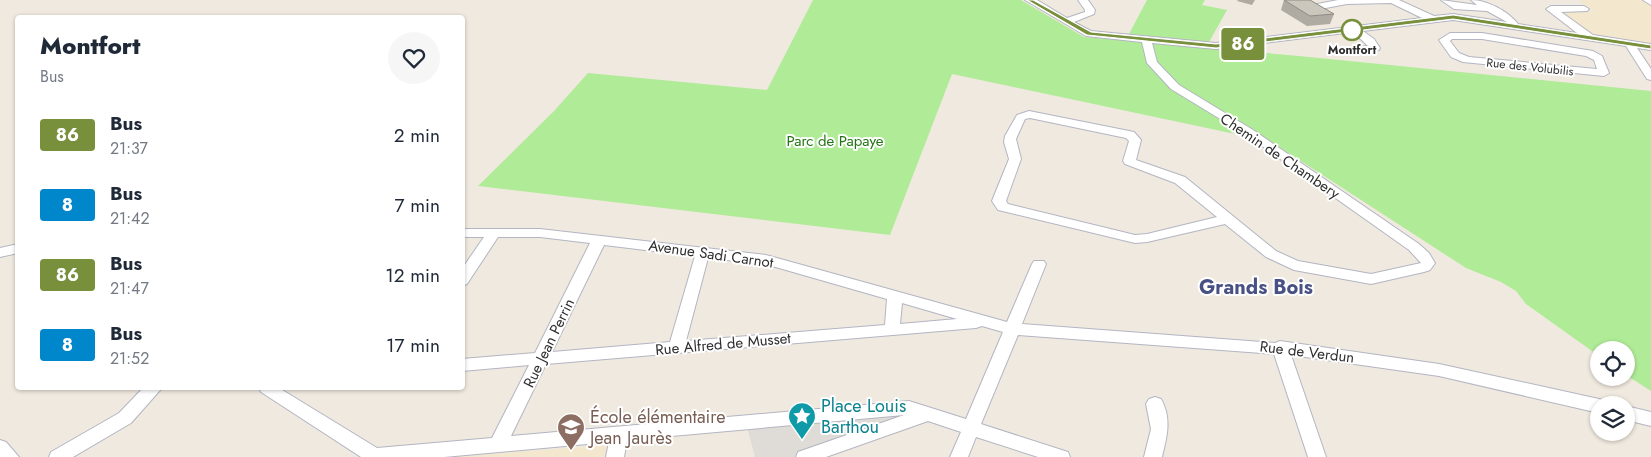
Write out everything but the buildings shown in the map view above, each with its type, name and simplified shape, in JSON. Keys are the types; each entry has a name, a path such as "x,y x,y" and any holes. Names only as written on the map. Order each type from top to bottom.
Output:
{"street":[{"path":"1030,0 1089,34 1221,46 1453,17 1651,47"},
{"path":"1066,21 1089,14 1090,10 1083,0"},
{"path":"1315,7 1347,1 1393,0 1432,20"},
{"path":"1446,0 1454,6 1490,8"},
{"path":"1476,0 1510,20 1515,26"},
{"path":"1584,9 1551,9 1589,38"},
{"name":"Rue des Volubilis","path":"1515,26 1519,42"},
{"path":"1346,51 1375,48 1370,41 1355,29"},
{"name":"Rue des Volubilis","path":"1450,36 1482,36 1519,42 1592,55 1598,58 1604,73 1467,60 1455,55 1444,40 1450,36"},
{"name":"Chemin de Chambery","path":"1146,39 1152,63 1175,87 1248,132 1406,242 1424,256 1428,263 1425,267 1419,269 1371,279 1294,266 1275,257 1227,219"},
{"path":"1629,44 1651,77"},
{"path":"1029,114 1130,135 1135,140 1130,161 1132,164 1180,180 1227,219 1147,238 1135,239 1008,209 1003,207 999,201 1015,159 1015,152 1010,142 1011,135 1021,117 1029,114"},
{"name":"Avenue Sadi Carnot","path":"465,233 540,233 766,260 1011,329"},
{"path":"465,276 494,233"},
{"name":"Rue Jean Perrin","path":"498,445 599,240"},
{"path":"676,348 701,257 705,252"},
{"path":"959,457 1038,264"},
{"path":"892,330 895,296"},
{"name":"Rue Alfred de Musset","path":"465,364 984,322"},
{"name":"Rue de Verdun","path":"1011,329 1280,347 1439,370 1590,404"},
{"path":"1280,347 1317,457"},
{"path":"58,457 125,418 151,390"},
{"path":"270,390 374,457 909,408 1061,457"},
{"path":"1153,457 1160,428 1155,404"},
{"path":"805,457 927,414"},
{"path":"1635,415 1651,419"},
{"path":"614,457 620,435"},
{"path":"0,447 10,457"}],"shaded area":[{"path":"1579,0 1641,0 1651,6 1651,44 1593,35 1560,10 1594,12"},
{"name":"Place Louis Barthou","path":"927,414 805,457 755,457 746,423"},
{"name":"École élémentaire Jean Jaurès","path":"610,445 607,457 454,457"}],"green space":[{"name":"Parc de Papaye","path":"813,0 1021,0 1084,37 1651,91 1651,391 1635,381 1635,341 1590,341 1590,350 1526,304 1516,291 1501,282 1466,268 1259,134 1254,138 952,74 890,235 478,186 554,111 588,73 767,90"},
{"path":"1147,0 1205,0 1202,5 1227,10 1209,42 1129,34"}],"bus line":[{"name":"86","path":"1030,0 1089,34 1216,46 1230,46 1453,17 1651,47"}],"place":[{"name":"Montfort","path":"1352,30"},
{"name":"Place Louis Barthou","path":"802,440"},
{"name":"École élémentaire Jean Jaurès","path":"571,451"}],"district":[{"name":"Grands Bois","path":"1256,287"}]}
